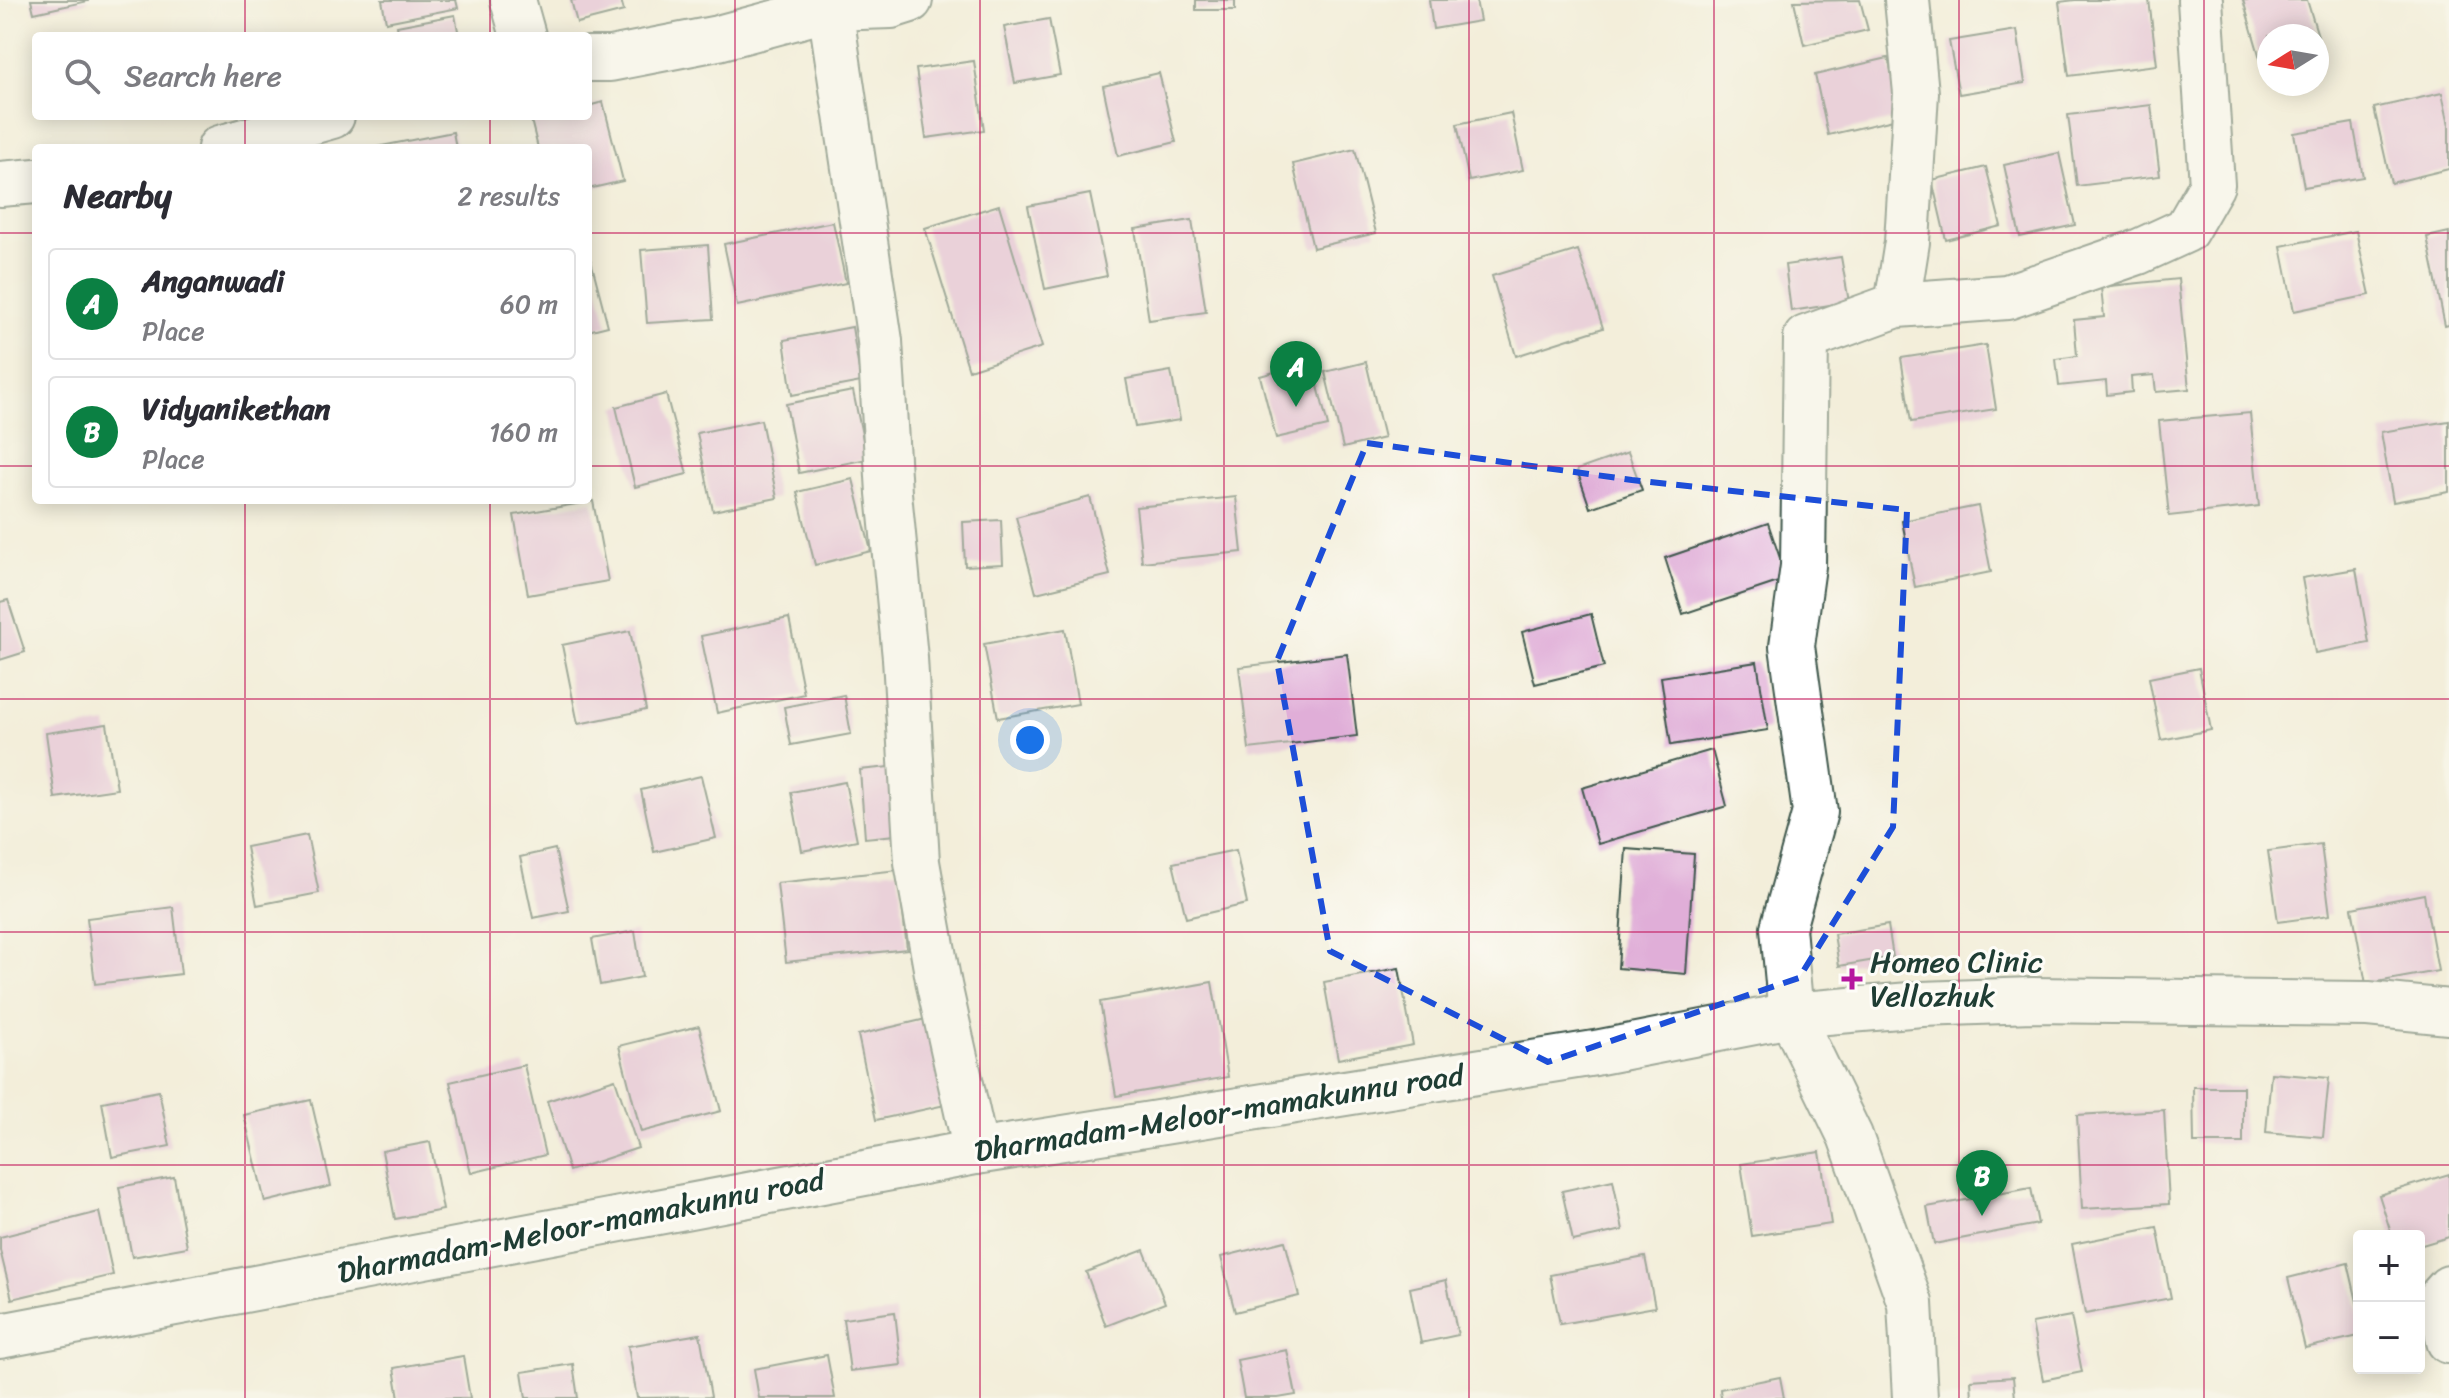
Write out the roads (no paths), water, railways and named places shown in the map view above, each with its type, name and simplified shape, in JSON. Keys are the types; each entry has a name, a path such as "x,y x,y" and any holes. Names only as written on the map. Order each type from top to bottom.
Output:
{"street":[{"path":"513,0 522,32"},
{"path":"592,59 610,59 718,38 830,8 891,6 910,0"},
{"path":"1897,305 1907,242 1916,93 1907,0"},
{"path":"1915,1398 1910,1303 1850,1136 1791,1015 1783,928 1815,812 1792,646 1803,566 1806,338 1897,305 2007,297 2138,252 2186,230 2212,185 2200,0"},
{"path":"830,8 880,341 889,493 905,658 917,862 939,985 976,1152"},
{"path":"234,144 318,120"},
{"path":"0,184 32,181"},
{"name":"Dharmadam-Meloor-mamakunnu road","path":"0,1336 976,1152 1595,1053 1791,1015 1922,1004 2032,1000 2368,1004 2449,1012"},
{"path":"2449,1288 2441,1297 2449,1341"}],"place":[{"name":"Anganwadi","path":"1296,407"},
{"name":"Homeo Clinic Vellozhuk","path":"1852,979"},
{"name":"Vidyanikethan","path":"1982,1216"}]}
